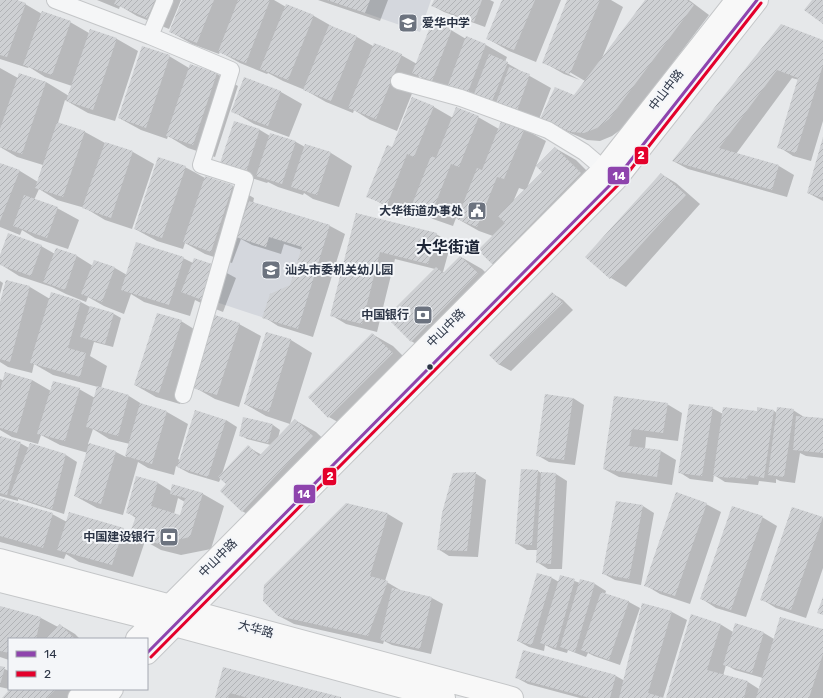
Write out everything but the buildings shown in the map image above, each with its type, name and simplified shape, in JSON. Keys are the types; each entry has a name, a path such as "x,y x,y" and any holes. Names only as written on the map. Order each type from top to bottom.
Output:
{"main road":[{"name":"中山中路","path":"148,651 172,615 604,169 737,0"},
{"name":"中山中路","path":"138,638 172,615 616,179 757,0"},
{"name":"大华路","path":"0,560 172,615 444,698"},
{"name":"大华路","path":"0,581 172,615 512,698"},
{"path":"79,698 87,690"},
{"path":"104,698 111,690"}],"street":[{"path":"55,0 150,36 231,70 201,165 245,179 183,395"},
{"path":"150,36 165,0"},
{"path":"399,81 461,98 548,130 584,152 604,169"}],"shaded area":[{"name":"爱华中学","path":"350,0 431,0 420,32 348,7"},
{"name":"汕头市委机关幼儿园","path":"249,201 330,225 298,329 216,302"}],"transit line":[{"name":"14","path":"148,652 616,179 757,0"},
{"name":"2","path":"151,657 620,183 761,3"}],"place":[{"name":"爱华中学","path":"408,23"},
{"name":"大华街道办事处","path":"477,211"},
{"name":"汕头市委机关幼儿园","path":"271,270"},
{"name":"中国银行","path":"423,315"},
{"name":"中国建设银行","path":"169,537"}],"district":[{"name":"大华街道","path":"448,247"}]}
